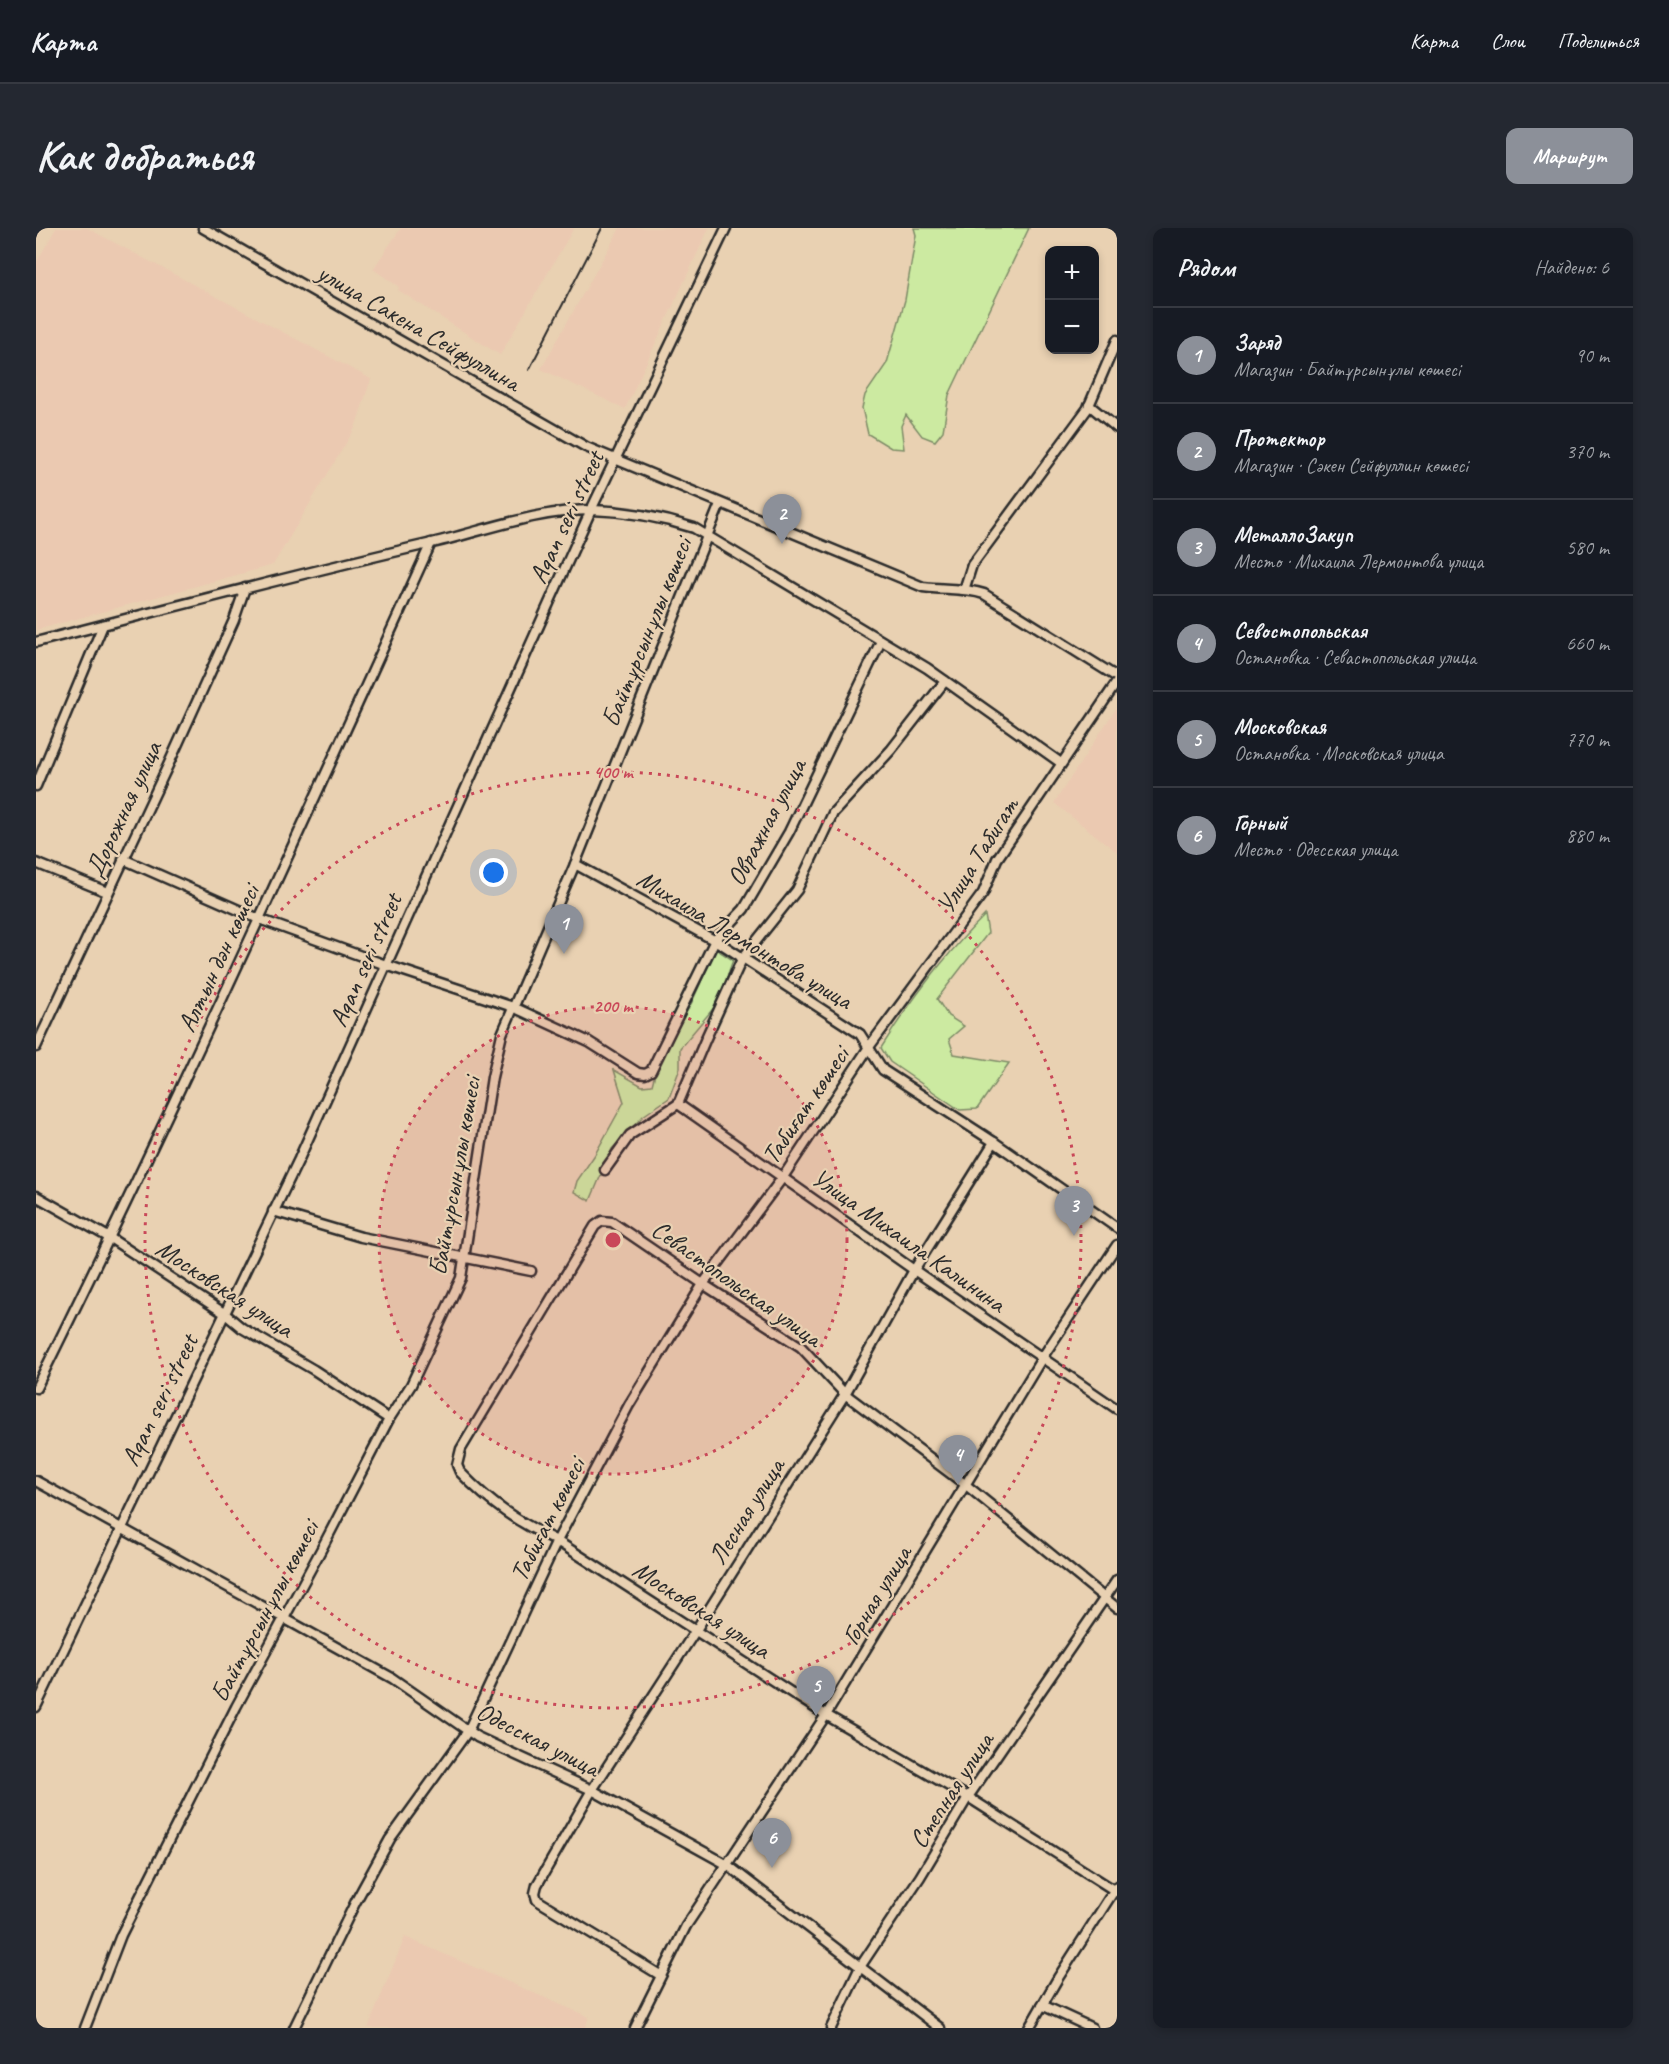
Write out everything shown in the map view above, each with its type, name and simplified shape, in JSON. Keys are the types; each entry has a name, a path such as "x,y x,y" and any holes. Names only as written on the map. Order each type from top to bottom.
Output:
{"street":[{"name":"улица Сакена Сейфуллина","path":"203,228 586,447 923,587 984,594 1117,677"},
{"name":"Aqan seri street","path":"36,1707 273,1211 591,510 726,228"},
{"path":"964,590 972,565 1089,405 1117,340"},
{"path":"1089,405 1117,428"},
{"name":"Байтұрсынұлы көшесі","path":"85,2028 126,1925 236,1707 389,1419 411,1385 461,1278 492,1077 502,1034 575,864 720,504"},
{"path":"36,642 306,572 538,516 591,510 657,516 694,528 881,641 945,681 1061,763"},
{"name":"Алтын дән көшесі","path":"36,1388 110,1238 260,920 431,543"},
{"name":"Дорожная улица","path":"36,1047 176,749 234,620 245,588"},
{"path":"36,786 103,625"},
{"name":"Овражная улица","path":"513,1007 589,1042 638,1073 645,1074 651,1071 715,940 744,909 789,832 881,641"},
{"path":"605,1170 630,1135 678,1104 742,959 797,890 833,813 891,750 945,681"},
{"name":"Улица Табигат","path":"869,1047 983,893 997,859 1117,682"},
{"path":"123,859 260,920 513,1007"},
{"path":"36,863 107,892"},
{"name":"Михаила Лермонтова улица","path":"575,864 715,940 860,1034 884,1070 994,1142 1117,1228"},
{"name":"Табиғат көшесі","path":"294,2028 356,1901 390,1839 468,1731 557,1541 629,1405 702,1284 783,1177 869,1047"},
{"name":"Улица Михаила Калинина","path":"678,1104 1117,1409"},
{"name":"Лесная улица","path":"660,1976 537,1900 535,1893 537,1885 592,1790 845,1394 914,1270 994,1142"},
{"name":"Московская улица","path":"36,1196 110,1238 224,1313 242,1328 314,1370 389,1419"},
{"path":"273,1211 361,1237 531,1271"},
{"name":"Севастопольская улица","path":"457,1465 461,1449 595,1226 602,1221 612,1222 702,1284 801,1347 845,1394 966,1485 1117,1608"},
{"name":"Горная улица","path":"635,2028 686,1926 826,1715 1042,1358 1117,1245"},
{"name":"Московская улица","path":"457,1465 460,1472 495,1505 520,1523 557,1541 826,1715 968,1797 1116,1890"},
{"name":"Одесская улица","path":"36,1481 392,1678 456,1720 468,1731 592,1790 726,1864 940,2028"},
{"name":"Степная улица","path":"831,2028 860,1967 920,1877 968,1797 1117,1580"},
{"path":"1029,2028 1116,1890"},
{"path":"1042,2005 1092,2028"}],"shaded area":[{"path":"56,228 87,228 371,379 355,428 273,565 36,630 36,263"},
{"path":"401,228 574,228 500,355 398,290 399,287 373,269"},
{"path":"620,228 709,228 625,409 541,369"},
{"path":"1117,707 1117,852 1054,803"},
{"path":"405,1937 589,2017 585,2028 368,2028"}],"green space":[{"path":"914,228 1029,228 949,395 943,431 935,441 922,436 906,415 901,426 904,449 891,448 868,434 862,408 865,395 887,363 905,300 916,235"},
{"path":"985,915 988,933 937,999 948,1016 964,1026 949,1039 954,1054 1009,1063 977,1109 960,1110 890,1062 881,1048 929,979"},
{"path":"716,949 733,960 717,1004 680,1048 680,1068 669,1098 643,1116 612,1149 590,1201 574,1192 577,1181 594,1156 624,1102 614,1070 642,1086 652,1085 657,1066 692,1002"}],"railway":[{"path":"529,370 602,228"}],"place":[{"name":"Протектор","path":"782,544"},
{"name":"Заряд","path":"564,954"},
{"name":"МеталлоЗакуп","path":"1074,1236"},
{"name":"Севостопольская","path":"958,1485"},
{"name":"Московская","path":"816,1716"},
{"name":"Горный","path":"772,1868"}]}
